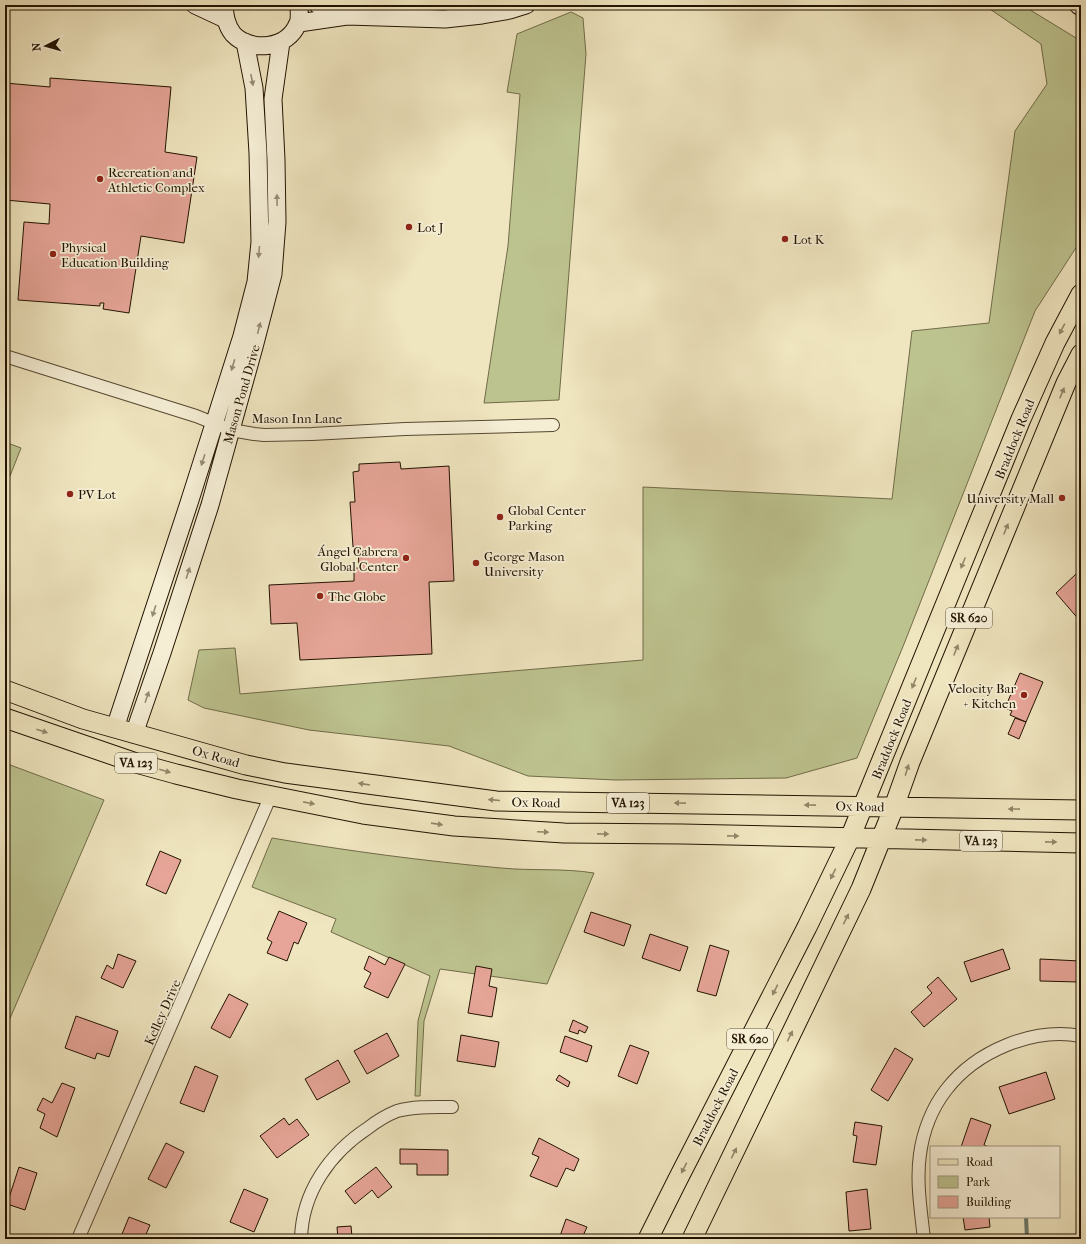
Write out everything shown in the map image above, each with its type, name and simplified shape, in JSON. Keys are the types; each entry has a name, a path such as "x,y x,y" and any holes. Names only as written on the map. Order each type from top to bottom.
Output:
{"main road":[{"name":"Braddock Road","path":"648,1239 807,927 850,838 989,501 1021,419 1055,343 1081,294"},
{"name":"Braddock Road","path":"692,1239 861,889 894,807 910,762 1066,383 1081,354"},
{"name":"Ox Road","path":"5,690 83,719 246,765 285,773 496,801 1081,810"},
{"name":"Ox Road","path":"5,718 136,763 176,774 271,796 363,814 454,826 564,833 682,834 1081,843"},
{"path":"246,765 257,774 271,796 285,785 297,781 335,779"}],"street":[{"path":"195,5 224,12 234,34 245,42 256,46 269,46 281,42 290,35 298,23 299,5"},
{"path":"318,5 347,16"},
{"path":"298,23 347,16 445,19 482,16 526,5"},
{"name":"Mason Pond Drive","path":"115,728 242,336 256,282 260,242 258,153 254,88 245,42"},
{"name":"Mason Pond Drive","path":"134,734 210,505 273,274 277,222 273,100 281,42"},
{"name":"Mason Inn Lane","path":"5,356 214,423 231,430 264,435 553,425"},
{"name":"Kelley Drive","path":"78,1239 271,796"},
{"path":"924,1239 919,1176 920,1154 928,1122 946,1090 969,1067 999,1048 1035,1036 1054,1034 1081,1036"},
{"path":"301,1239 305,1212 315,1185 329,1163 348,1143 377,1122 397,1112 410,1108 432,1106 452,1107"}],"green space":[{"path":"984,5 1022,5 1081,41 1081,240 1035,311 904,644 857,758 786,778 616,780 528,776 449,746 309,730 204,708 188,700 199,650 235,648 240,694 643,660 643,487 892,499 912,331 989,323 1015,131 1047,84 1041,44"},
{"path":"571,12 583,18 586,54 559,400 484,403 508,246 520,94 507,92 517,34"},
{"path":"5,442 21,448 10,476 5,474"},
{"path":"5,763 104,800 5,1030"},
{"path":"272,838 443,862 513,869 594,873 547,984 440,969 424,1021 420,1096 415,1096 418,1021 430,976 331,932 336,919 252,887"}],"building":[{"name":"Recreation and Athletic Complex","path":"50,78 171,87 165,152 197,157 184,243 141,236 129,313 103,309 104,303 100,303 100,306 18,300 24,222 49,224 50,204 5,200 5,83 50,87"},
{"name":"Ángel Cabrera Global Center","path":"400,462 401,469 449,466 454,581 429,582 432,654 300,660 297,623 271,624 269,585 354,581 354,568 359,568 358,547 353,547 350,502 355,502 353,472 359,471 359,464"},
{"path":"1077,573 1081,578 1081,622 1056,593"},
{"name":"Velocity Bar + Kitchen","path":"1020,673 1043,682 1026,722 1010,715 1012,711 1005,708"},
{"path":"1015,718 1026,722 1019,739 1008,734"},
{"path":"160,851 181,860 166,894 146,885"},
{"path":"279,911 307,923 298,944 294,942 287,961 267,953 272,942 267,939"},
{"path":"591,912 631,925 624,946 584,932"},
{"path":"650,934 688,947 680,971 642,958"},
{"path":"710,945 729,951 716,996 697,991"},
{"path":"1003,949 1010,969 971,982 964,962"},
{"path":"118,954 136,961 123,988 101,978 107,965 113,969"},
{"path":"369,956 385,965 389,957 405,964 388,998 364,987 371,973 364,969"},
{"path":"1040,959 1080,961 1079,982 1040,981"},
{"path":"476,966 492,969 489,986 497,988 492,1017 468,1013"},
{"path":"938,977 957,999 924,1027 911,1012 932,993 927,987"},
{"path":"229,994 248,1004 230,1038 211,1028"},
{"path":"76,1016 118,1031 109,1057 97,1053 95,1059 65,1048"},
{"path":"573,1020 588,1027 585,1033 579,1030 578,1034 569,1031"},
{"path":"387,1033 399,1056 367,1074 354,1051"},
{"path":"461,1035 499,1042 495,1067 457,1061"},
{"path":"565,1036 592,1046 587,1062 560,1052"},
{"path":"630,1045 649,1052 637,1084 618,1076"},
{"path":"895,1048 913,1059 888,1101 871,1090"},
{"path":"338,1060 350,1082 317,1100 305,1079"},
{"path":"195,1066 218,1076 204,1112 180,1103"},
{"path":"1046,1072 1055,1099 1009,1114 999,1087"},
{"path":"559,1075 570,1082 568,1087 556,1080"},
{"path":"62,1083 75,1088 57,1137 40,1128 45,1114 37,1110 43,1098 52,1103"},
{"path":"284,1118 289,1125 297,1119 309,1135 277,1158 260,1136"},
{"path":"971,1118 991,1125 984,1145 986,1146 961,1146"},
{"path":"855,1122 882,1126 876,1165 853,1162 857,1136 853,1135"},
{"path":"539,1138 579,1159 574,1171 566,1168 557,1187 530,1176 539,1157 532,1154"},
{"path":"166,1143 184,1152 166,1188 148,1179"},
{"path":"400,1149 448,1150 448,1175 417,1175 417,1164 400,1164"},
{"path":"19,1167 37,1173 25,1210 7,1204"},
{"path":"376,1167 392,1187 378,1198 372,1190 355,1204 345,1191"},
{"path":"244,1189 268,1199 254,1232 230,1222"},
{"path":"867,1189 871,1229 849,1231 846,1192"},
{"path":"129,1217 150,1225 144,1239 120,1239"},
{"path":"963,1218 989,1218 990,1227 965,1230"},
{"path":"566,1219 587,1227 582,1238 559,1239"},
{"path":"351,1226 352,1237 371,1236 371,1239 338,1239 337,1227"}],"waterway":[{"path":"1026,1218 1027,1239"}],"place":[{"name":"Recreation and Athletic Complex","path":"100,179"},
{"name":"Lot J","path":"409,227"},
{"name":"Lot K","path":"785,239"},
{"name":"Physical Education Building","path":"53,254"},
{"name":"PV Lot","path":"70,494"},
{"name":"University Mall","path":"1062,498"},
{"name":"Global Center Parking","path":"500,517"},
{"name":"Ángel Cabrera Global Center","path":"406,558"},
{"name":"George Mason University","path":"476,563"},
{"name":"The Globe","path":"320,596"},
{"name":"Velocity Bar + Kitchen","path":"1024,695"}]}
